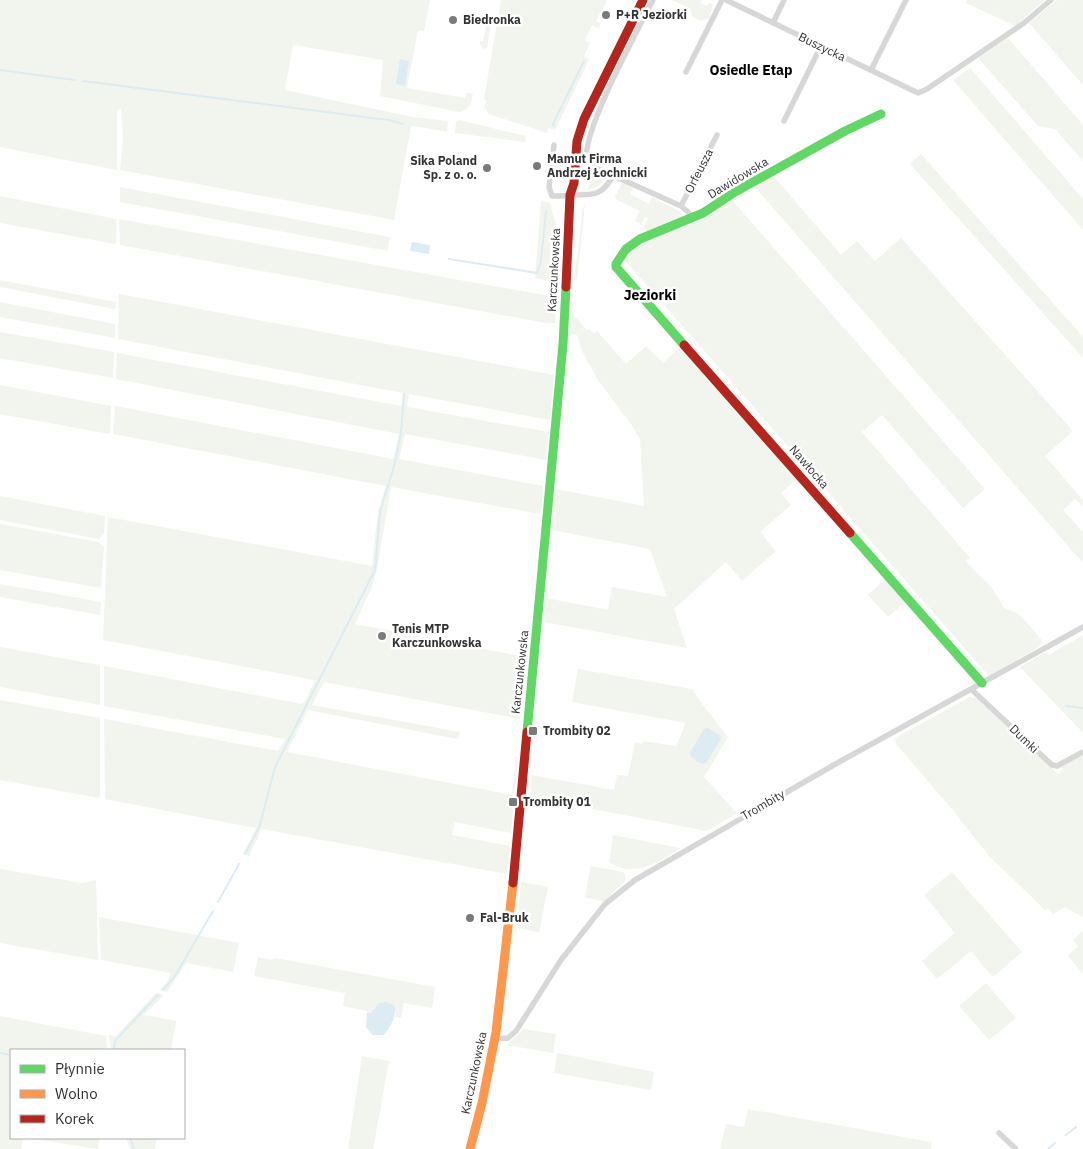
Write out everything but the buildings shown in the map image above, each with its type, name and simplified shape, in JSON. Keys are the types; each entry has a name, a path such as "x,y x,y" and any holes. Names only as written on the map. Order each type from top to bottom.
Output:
{"street":[{"name":"Karczunkowska","path":"470,1149 482,1103 494,1039 510,917 563,344 570,195 568,184 569,161 581,117 638,0"},
{"name":"Karczunkowska","path":"570,195 574,183 577,141 584,119 643,0"},
{"path":"653,0 600,109 586,150 587,158 590,165 681,206 692,218"},
{"path":"686,72 722,0"},
{"name":"Buszycka","path":"726,0 918,92 927,89 1024,23 1051,0"},
{"path":"773,23 784,0"},
{"path":"871,70 906,0"},
{"path":"784,121 820,46"},
{"name":"Dawidowska","path":"616,267 618,260 632,244 640,239 682,224 709,210 734,192 845,131 881,114"},
{"name":"Orfeusza","path":"681,206 717,135"},
{"path":"554,145 549,187 552,196 597,193 608,185 613,175"},
{"name":"Nawłocka","path":"616,267 982,683"},
{"name":"Trombity","path":"494,1039 508,1038 516,1031 561,960 606,904 635,880 832,766 1083,627"},
{"name":"Dumki","path":"971,689 1052,765 1057,766 1083,752"},
{"path":"999,1132 1016,1149"}],"shaded area":[{"path":"0,0 430,0 424,31 418,30 407,88 465,98 467,93 473,94 469,106 459,112 380,96 383,60 293,45 285,90 412,117 448,121 447,132 411,126 394,220 120,170 123,138 121,109 117,110 117,170 0,147"},
{"path":"501,0 607,0 596,21 601,24 598,28 592,25 585,40 590,43 584,56 589,60 555,130 548,128 547,133 489,114 485,108 486,100 484,99"},
{"path":"672,0 701,0 700,3 707,6 709,3 713,5 709,18 700,21 692,16 691,9"},
{"path":"967,0 1045,0 1015,26 966,3"},
{"path":"1057,0 1083,0 1083,85 1029,23"},
{"path":"489,14 492,18 487,48 483,49 480,41 483,41 488,18 483,17"},
{"path":"1008,38 1083,125 1083,161 1055,129 1038,126 978,58"},
{"path":"400,59 409,61 405,86 396,84"},
{"path":"970,68 1083,199 1083,230 953,80"},
{"path":"459,120 526,136 525,142 455,133 456,122"},
{"path":"921,154 1083,337 1083,358 910,164"},
{"path":"595,171 602,175 603,182 597,187 587,190"},
{"path":"772,174 841,255 857,241 875,261 901,238 1073,431 1045,456 1083,500 1083,507 1075,499 1063,510 1083,532 1083,563 753,185"},
{"path":"622,183 633,188 630,194 649,204 652,197 681,212 682,216 676,222 647,233 644,227 648,218 645,217 641,224 635,221 640,211 617,200 615,197"},
{"path":"120,187 390,237 388,251 120,202"},
{"path":"0,196 116,219 116,244 0,223"},
{"path":"730,198 985,489 963,508 882,415 862,432 970,558 965,561 992,588 1004,608 1019,614 1041,639 1042,643 1039,647 989,676 623,258 637,245"},
{"path":"541,201 551,203 556,223 555,282 535,278"},
{"path":"585,203 577,280 574,280 582,212"},
{"path":"119,219 555,297 555,323 546,323 120,245"},
{"path":"412,242 430,245 429,254 410,251"},
{"path":"0,280 116,302 115,309 0,287"},
{"path":"119,294 554,375 550,420 409,394 407,407 549,432 546,460 405,434 399,459 543,486 541,514 391,487 377,570 371,589 355,624 520,656 519,668 526,669 520,719 324,682 312,705 460,732 458,739 308,710 287,752 512,795 516,756 518,757 515,789 510,803 513,811 511,833 455,822 452,835 510,846 507,874 262,829 249,856 243,854 256,828 105,799 104,719 278,751 285,739 104,706 104,666 302,704 315,680 103,640 108,517 372,566 378,510 386,486 113,434 115,406 393,459 399,434 116,379 117,353 401,406 403,393 118,339"},
{"path":"0,302 115,324 115,338 0,317"},
{"path":"574,315 587,330 589,329 594,334 597,331 626,364 646,346 663,363 681,346 798,478 781,493 791,505 760,532 776,551 742,581 726,562 674,609 687,648 544,622 546,598 608,610 612,587 667,597 650,549 552,530 556,489 644,506 640,439 598,380 582,351 577,335 570,334 571,317"},
{"path":"0,332 114,352 113,378 0,358"},
{"path":"0,385 111,406 110,434 0,414"},
{"path":"0,496 105,516 104,534 99,539 0,520"},
{"path":"0,524 98,542 104,547 101,588 0,570"},
{"path":"886,578 907,600 888,617 868,595"},
{"path":"0,584 101,602 100,615 0,597"},
{"path":"1083,635 1083,733 1020,667 1046,652 1049,655"},
{"path":"0,647 100,665 100,705 0,687"},
{"path":"578,669 692,689 728,737 704,777 737,813 707,831 530,797 531,775 614,790 617,775 628,776 635,742 642,744 643,741 676,746 686,723 572,702"},
{"path":"970,697 979,699 1058,774 1062,770 1062,766 1083,755 1083,917 1065,907 1053,914 1048,908 1045,910 989,856 952,809 896,744 895,738"},
{"path":"0,700 100,718 100,798 0,780"},
{"path":"708,728 721,736 721,739 706,763 697,762 690,755 690,752 704,729"},
{"path":"613,835 680,848 664,859 646,867 627,869 609,862"},
{"path":"591,866 623,872 625,875 625,881 613,892 606,902 585,897"},
{"path":"0,869 83,883 96,880 98,960 0,943"},
{"path":"952,872 1022,952 993,977 971,951 937,979 922,961 955,933 924,895"},
{"path":"521,882 548,887 539,932 517,928"},
{"path":"99,917 239,943 233,972 186,963 167,992 160,990 167,982 171,973 101,960"},
{"path":"1083,931 1083,974 1068,956 1078,946 1073,940"},
{"path":"258,957 270,960 275,958 435,987 432,1008 404,1003 401,1018 395,1017 396,1011 375,1009 371,1013 367,1013 367,1011 343,1006 345,993 254,976"},
{"path":"986,983 1016,1018 989,1040 959,1006"},
{"path":"156,993 164,995 144,1015 176,1021 171,1049 111,1049 109,1035 116,1036"},
{"path":"386,1002 394,1005 393,1021 384,1035 372,1035 366,1027 367,1013 371,1013 379,1003"},
{"path":"0,1016 106,1036 107,1049 10,1049 10,1139 23,1139 21,1149 0,1149"},
{"path":"523,1029 556,1034 553,1053 507,1045"},
{"path":"557,1053 654,1072 651,1090 554,1073"},
{"path":"362,1056 389,1061 373,1149 348,1149"},
{"path":"748,1109 932,1142 931,1149 720,1149 726,1124 744,1127"},
{"path":"34,1139 100,1139 98,1149"},
{"path":"126,1139 157,1139 155,1149 130,1149"}],"waterway":[{"path":"554,126 553,124 584,61"},
{"path":"0,70 75,80"},
{"path":"83,81 388,120 403,124"},
{"path":"449,259 537,273 541,261 546,211"},
{"path":"245,854 259,828 275,767 375,570 380,512 395,463 401,433 404,394"},
{"path":"1066,706 1083,708"},
{"path":"218,902 239,864"},
{"path":"163,990 175,976 213,911"},
{"path":"114,1049 115,1041 158,995"},
{"path":"0,1053 10,1055"},
{"path":"1066,1135 1076,1127"},
{"path":"130,1139 134,1149"},
{"path":"1048,1149 1055,1143"}],"traffic: fast":[{"path":"684,345 616,267 626,249 640,239 703,213 735,192 845,131 881,114"},
{"path":"527,732 563,344 566,287"},
{"path":"850,533 982,683"}],"traffic: slow":[{"path":"470,1149 482,1103 496,1032 513,883"}],"traffic: jam":[{"path":"566,287 570,195 574,183 577,141 584,119 643,0"},
{"path":"684,345 850,533"},
{"path":"513,883 527,732"}],"place":[{"name":"P+R Jeziorki","path":"606,15"},
{"name":"Biedronka","path":"453,20"},
{"name":"Mamut Firma Andrzej Łochnicki","path":"537,166"},
{"name":"Sika Poland Sp. z o. o.","path":"487,168"},
{"name":"Tenis MTP Karczunkowska","path":"382,636"},
{"name":"Trombity 02","path":"533,731"},
{"name":"Trombity 01","path":"513,802"},
{"name":"Fal-Bruk","path":"470,918"}],"district":[{"name":"Osiedle Etap","path":"751,70"},
{"name":"Jeziorki","path":"650,295"}]}
